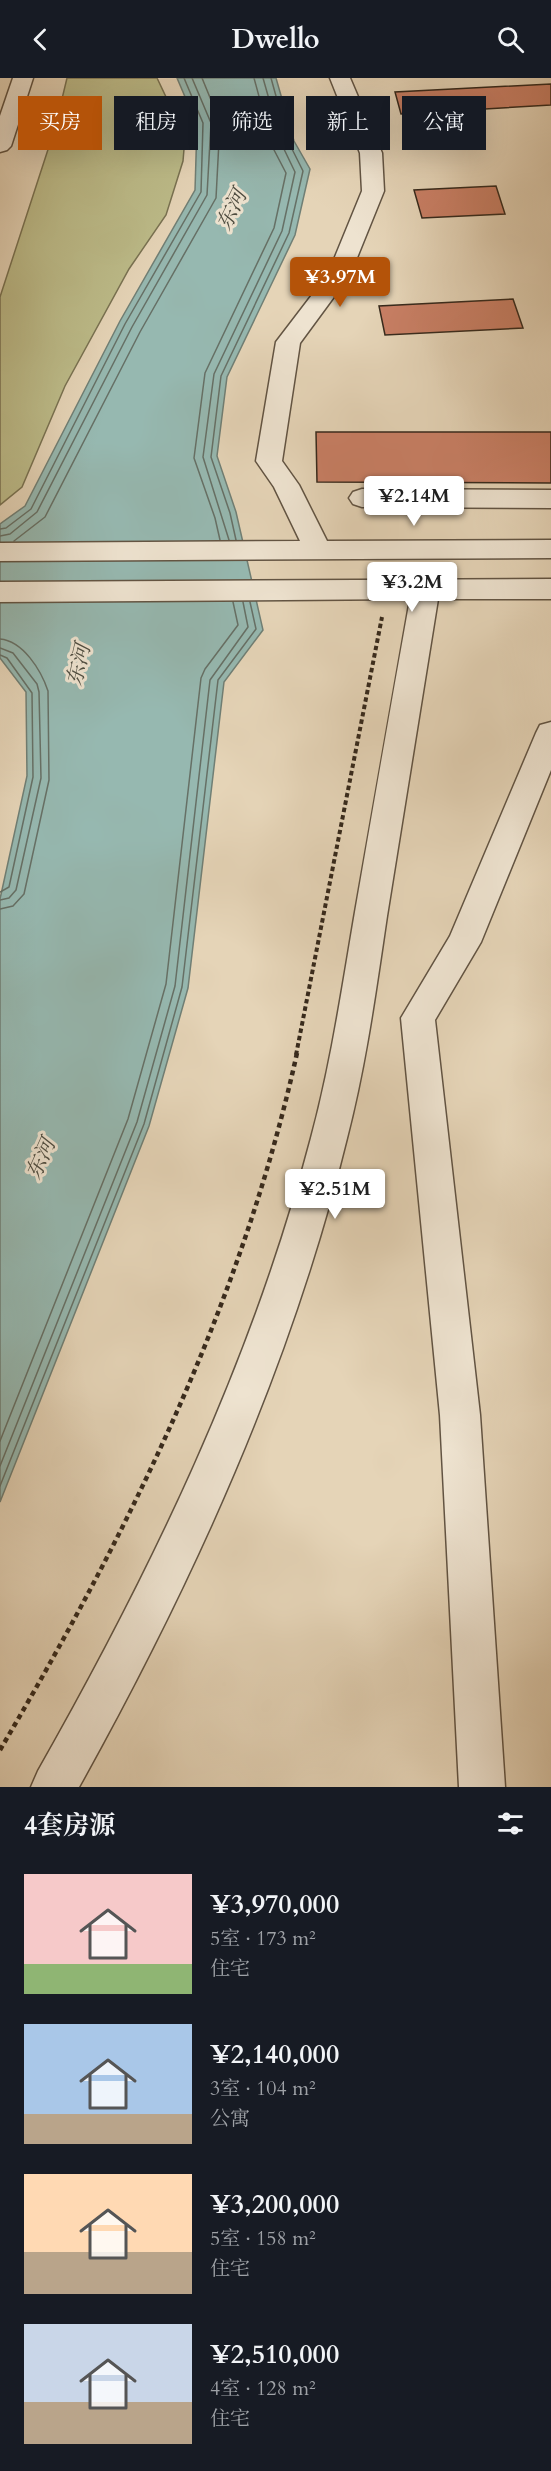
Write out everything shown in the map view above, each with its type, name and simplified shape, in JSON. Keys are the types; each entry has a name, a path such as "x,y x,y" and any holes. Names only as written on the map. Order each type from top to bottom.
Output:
{"street":[{"path":"0,146 23,78"},
{"path":"318,550 286,485 269,461 288,342 339,275 373,192 371,153 340,78"},
{"path":"362,498 551,498"},
{"path":"0,552 551,549"},
{"path":"0,592 551,589"},
{"path":"54,1787 91,1723 156,1598 211,1480 261,1359 299,1246 329,1140 351,1043 426,590"},
{"path":"482,1787 460,1415 418,1018 464,942 551,733"}],"path":[{"path":"0,1750 37,1689 102,1570 157,1457 207,1340 248,1231 279,1130 302,1035 387,590"}],"shaded area":[{"path":"67,78 157,78 166,96 114,96 114,150 184,150 183,161 166,215 129,269 65,386 22,487 0,505 0,297 48,150 102,150 102,96 63,96"}],"water":[{"name":"东河","path":"177,78 276,78 281,96 210,96 210,150 294,150 294,141 310,169 295,235 227,377 217,456 236,512 263,630 224,682 188,988 149,1126 0,1502 0,899 27,776 26,692 0,658 0,524 25,506 120,321 195,190 198,96 185,96"}],"building":[{"path":"551,84 551,105 486,109 486,96 402,96 401,114 395,92"},
{"path":"496,186 505,214 422,218 414,190"},
{"path":"513,299 523,328 385,335 379,306"},
{"path":"316,432 551,432 551,483 317,482"}]}
